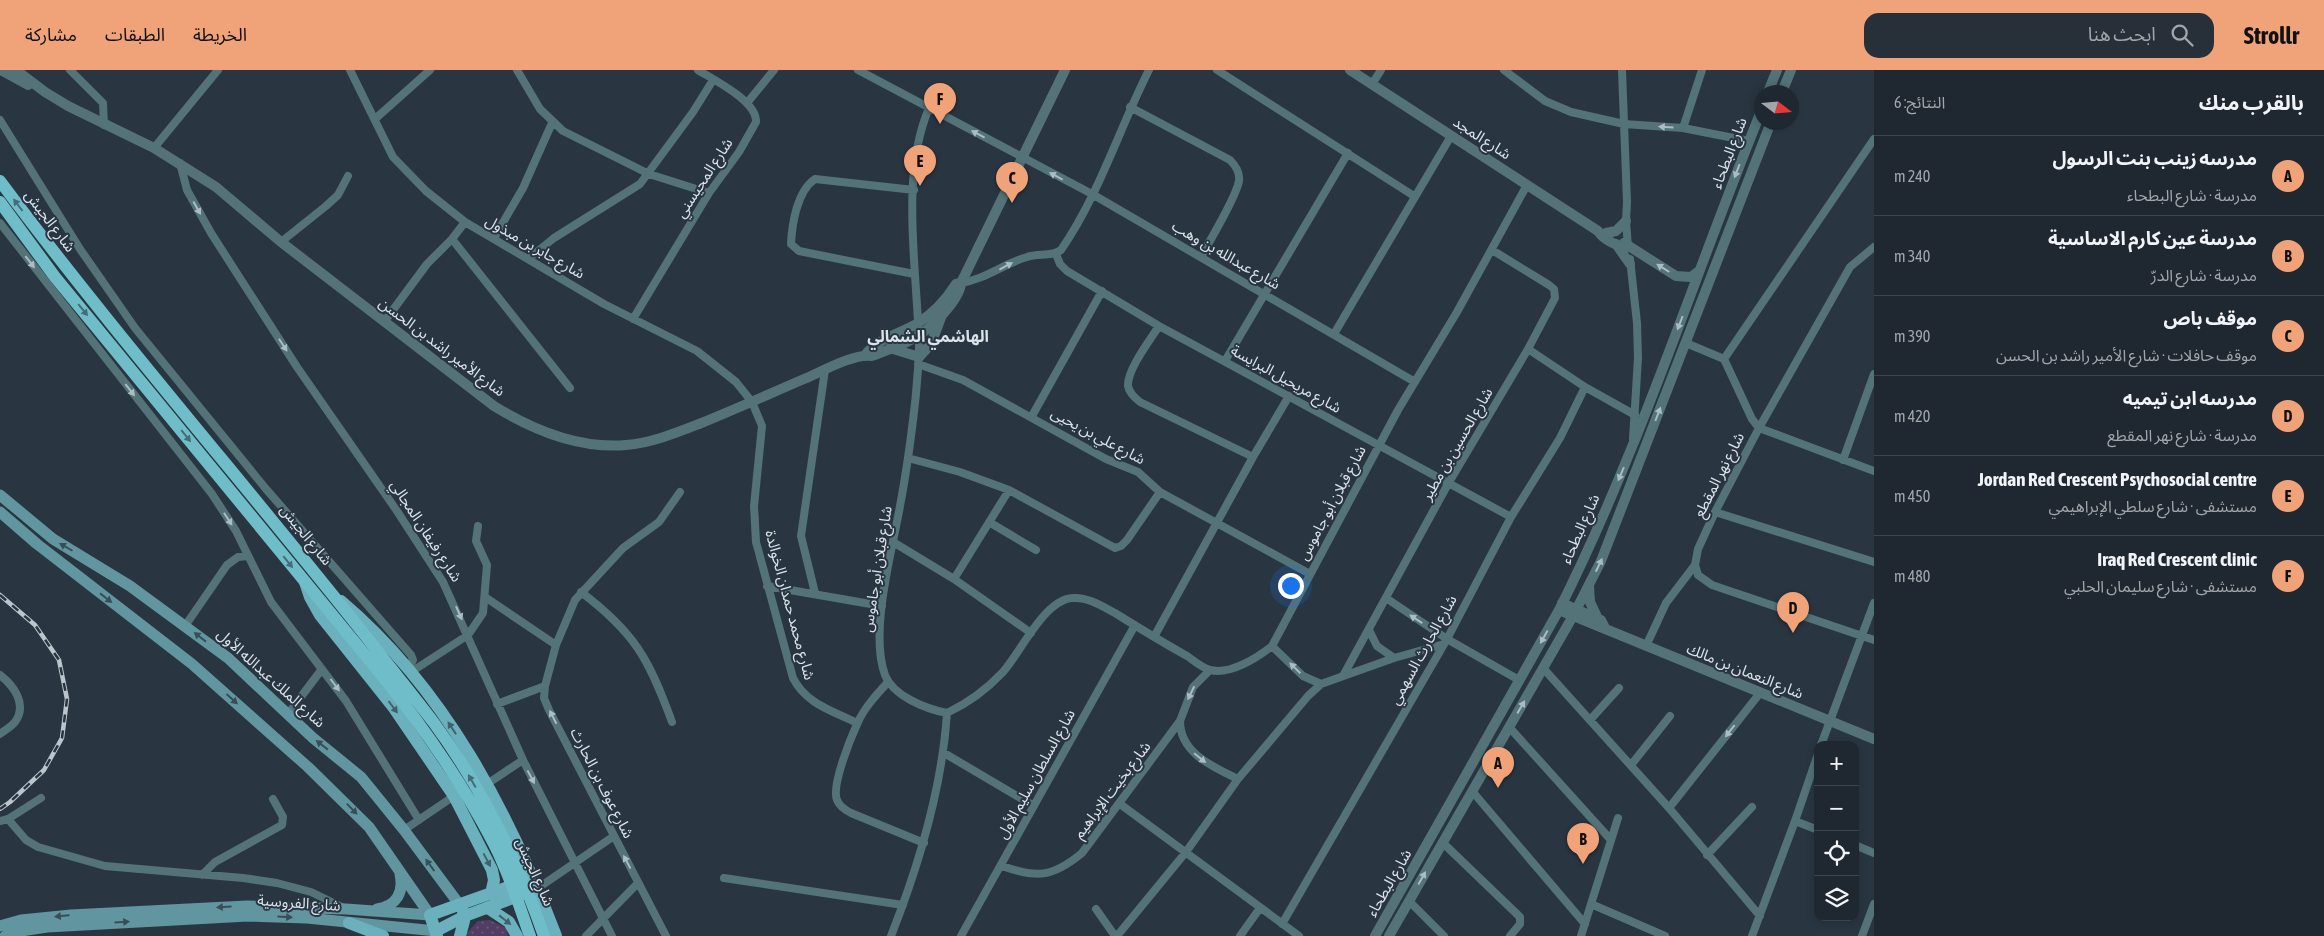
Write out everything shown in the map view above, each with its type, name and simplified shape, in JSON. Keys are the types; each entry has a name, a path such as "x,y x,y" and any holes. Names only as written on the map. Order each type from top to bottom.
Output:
{"highway":[{"name":"شارع الجيش","path":"0,181 68,272 332,592 469,797 495,846 530,936"},
{"name":"شارع الجيش","path":"0,202 55,277 305,582 434,723 471,779 518,870 544,936"}],"main road":[{"name":"شارع الملك عبدالله الأول","path":"0,495 44,533 112,574 228,658 288,714 361,777 404,830 459,904 464,916"},
{"path":"0,512 36,544 192,664 301,760 369,827 430,916 436,933"},
{"path":"36,544 44,533"},
{"path":"305,582 310,598 320,615 394,708 454,796 492,870 494,880 491,894"},
{"path":"332,592 387,636 409,670 450,725 487,784 536,883 556,936"},
{"path":"361,910 381,908 395,902 402,886 398,867"},
{"name":"شارع الفروسية","path":"0,926 21,920 72,915 223,907 278,906 430,916 491,894 536,883"},
{"name":"شارع الفروسية","path":"5,936 15,932 47,928 248,916 349,922 436,933 464,916 488,908 536,883"},
{"path":"488,908 510,922 517,936"},
{"path":"460,936 464,916"},
{"path":"349,922 383,936"}],"street":[{"name":"شارع الأمير راشد بن الحسن","path":"1,70 36,90 45,92"},
{"name":"شارع الأمير راشد بن الحسن","path":"16,70 45,92 104,125 154,148 216,187 281,242 494,406 510,416 552,436 605,446 627,445 652,440 752,402 825,370 864,355 872,356 918,336 955,300 961,283 1021,157 1065,70"},
{"path":"70,70 103,103 104,125"},
{"path":"154,148 218,70"},
{"name":"شارع جابر بن مبذول","path":"350,70 393,157 426,191 465,222 633,319 697,351 736,382 752,402"},
{"path":"375,119 430,70"},
{"path":"517,70 540,109 552,123 593,148 649,174 709,193"},
{"path":"698,70 747,103 774,70"},
{"name":"شارع عبدالله بن وهب","path":"858,70 1092,194 1415,382"},
{"path":"961,283 980,279 1027,257 1059,252 1092,194 1130,107 1149,70"},
{"path":"1217,70 1414,196"},
{"name":"شارع المجد","path":"1350,70 1527,185 1676,276 1691,276 1699,271"},
{"path":"1372,84 1380,70"},
{"path":"1504,70 1545,101 1559,109 1624,124 1683,128 1749,140 1762,145"},
{"path":"1622,70 1627,202 1626,221 1638,349 1632,448"},
{"path":"1683,128 1702,70"},
{"path":"1771,85 1777,70"},
{"path":"1785,85 1791,70"},
{"path":"528,259 560,234 635,188 649,174 713,80"},
{"name":"شارع المحيسني","path":"633,319 709,193 739,152 756,122 754,112 747,103"},
{"path":"1130,107 1230,160 1235,165 1239,174 1236,189 1201,257"},
{"name":"شارع قبلان أبو جاموس","path":"888,682 883,667 880,643 882,606 908,458 919,361 914,274 914,190 918,141 930,108"},
{"path":"0,120 80,249 134,328 387,636"},
{"path":"494,238 523,188 552,123"},
{"name":"شارع البطحاء","path":"1375,936 1519,680 1587,554 1632,448 1754,128"},
{"name":"شارع البطحاء","path":"1389,936 1544,668 1575,613 1601,561 1767,130"},
{"path":"1334,334 1450,136"},
{"path":"1724,359 1874,139"},
{"path":"1225,361 1348,153"},
{"name":"شارع رفيفان المجالي","path":"180,163 186,190 211,233 297,367 426,553 451,596 523,760 612,936"},
{"path":"281,242 338,195 348,176"},
{"path":"914,190 815,179 803,195 793,223 791,244 799,251 914,274"},
{"name":"شارع قبلان أبو جاموس","path":"1210,670 1237,667 1250,662 1272,646 1379,446 1492,250 1527,185"},
{"path":"1627,202 1631,222 1631,242 1628,247"},
{"path":"1602,232 1620,229 1626,221"},
{"path":"384,322 427,264 452,239 465,222"},
{"path":"0,224 212,494 236,531 271,602 346,701 419,820"},
{"name":"شارع المجد","path":"1602,232 1603,237 1628,247"},
{"path":"452,239 570,388"},
{"path":"1616,243 1630,264"},
{"name":"شارع نهر المقطع","path":"1695,565 1698,549 1715,512 1759,428 1850,267 1874,247"},
{"name":"شارع الحسين بن مطير","path":"1343,676 1448,484 1553,304 1556,294 1549,285 1492,250"},
{"name":"شارع مريحيل البرايسة","path":"1059,252 1063,268 1159,326 1511,517"},
{"name":"شارع الأمير راشد بن الحسن","path":"864,355 872,345 917,324 947,299 956,284 961,283"},
{"path":"1032,416 1102,291"},
{"path":"890,348 919,361 930,344 942,314"},
{"path":"1159,326 1129,378 1128,388 1132,395 1140,402 1252,457"},
{"path":"1686,343 1724,359 1752,419 1759,428 1874,472"},
{"path":"1528,349 1585,388 1635,415"},
{"name":"شارع علي بن يحيى","path":"919,361 963,380 1032,416 1106,459 1138,472 1160,492 1310,574"},
{"path":"815,593 801,536 825,370"},
{"path":"1843,460 1874,374"},
{"name":"شارع الحارث السهمي","path":"1282,924 1445,641 1511,517 1560,438 1585,388"},
{"path":"1154,637 1252,457 1289,396"},
{"name":"شارع محمد حمدان الخوالدة","path":"752,402 762,426 754,506 754,527 767,586 793,678 798,688 808,699 857,723"},
{"path":"908,458 960,472 1009,490 1115,548 1127,540 1160,492"},
{"path":"954,579 1009,490"},
{"path":"498,704 544,686 556,645 580,592 623,548 659,522 680,492"},
{"path":"1715,512 1874,562"},
{"path":"989,522 1036,550"},
{"path":"409,670 468,635 483,613 487,565 476,541 478,526"},
{"path":"893,542 954,579 1031,633"},
{"path":"186,626 226,565 238,557 248,556"},
{"path":"1695,565 1698,575 1712,585 1874,640"},
{"path":"1646,646 1666,603 1695,565"},
{"path":"1590,583 1590,602 1605,629"},
{"path":"767,586 882,606"},
{"path":"580,592 608,613 633,640 652,672 672,722"},
{"path":"485,597 556,645"},
{"path":"924,843 851,814 842,808 836,799 839,776 857,723 888,682 916,704 947,713 977,697 989,687 1020,652 1031,633 1050,609 1062,600 1073,598 1098,603 1210,670"},
{"path":"1386,598 1445,641 1519,680"},
{"path":"1822,741 1828,721 1874,602"},
{"name":"شارع النعمان بن مالك","path":"1560,606 1605,629 1828,721 1874,738"},
{"name":"شارع النعمان بن مالك","path":"1575,613 1598,619"},
{"name":"شارع السلطان سليم الأول","path":"961,936 1002,866 1135,625"},
{"path":"1368,630 1377,646 1394,658"},
{"path":"1096,909 1116,936 1186,852 1238,779 1308,696 1321,684 1445,641"},
{"path":"1272,646 1303,676 1321,684"},
{"path":"1544,668 1669,808 1760,916"},
{"path":"288,714 322,669"},
{"name":"شارع بخيت الإبراهيم","path":"1002,866 1036,875 1054,870 1073,861 1091,843 1120,804 1180,720 1193,687 1210,670"},
{"path":"0,675 15,690 20,704 19,714 15,722 0,734"},
{"name":"شارع عوف بن الحارث","path":"544,686 546,704 666,936"},
{"path":"1590,720 1619,688"},
{"path":"1669,808 1760,693"},
{"path":"891,936 924,843 944,754 947,713"},
{"path":"1631,765 1670,716"},
{"path":"1180,720 1180,729 1195,754 1213,767 1238,779"},
{"path":"1509,727 1611,840"},
{"path":"944,754 1034,806"},
{"path":"487,784 523,760"},
{"path":"1752,936 1814,766"},
{"path":"1472,791 1584,924"},
{"path":"404,830 454,796"},
{"path":"41,798 4,820 26,840 42,849 114,868 243,878 277,883 311,892 346,909"},
{"path":"202,875 215,862 282,825 283,817 273,799"},
{"path":"1120,804 1299,936"},
{"path":"1708,855 1752,807"},
{"path":"1581,936 1618,818"},
{"path":"1795,821 1814,828"},
{"name":"شارع الفروسية","path":"536,883 576,862 614,836"},
{"path":"1442,842 1520,917 1520,924 1510,936"},
{"path":"1859,847 1874,853"},
{"path":"724,878 903,905"},
{"path":"586,936 638,883"},
{"path":"1409,901 1444,936"},
{"path":"1591,904 1665,936"},
{"path":"1862,936 1874,904"},
{"path":"1240,936 1260,908"}],"shaded area":[{"path":"490,920 506,928 508,936 468,936 466,934 478,921"}],"railway":[{"path":"0,595 35,625 59,660 67,699 62,738 44,770 0,809"}],"place":[{"name":"Iraq Red Crescent clinic","path":"940,124"},
{"name":"Jordan Red Crescent Psychosocial centre","path":"920,186"},
{"name":"موقف باص","path":"1012,203"},
{"name":"مدرسه ابن تيميه","path":"1793,633"},
{"name":"مدرسه زينب بنت الرسول","path":"1498,788"},
{"name":"مدرسة عين كارم الاساسية","path":"1583,864"}],"district":[{"name":"الهاشمي الشمالي","path":"928,336"}]}
